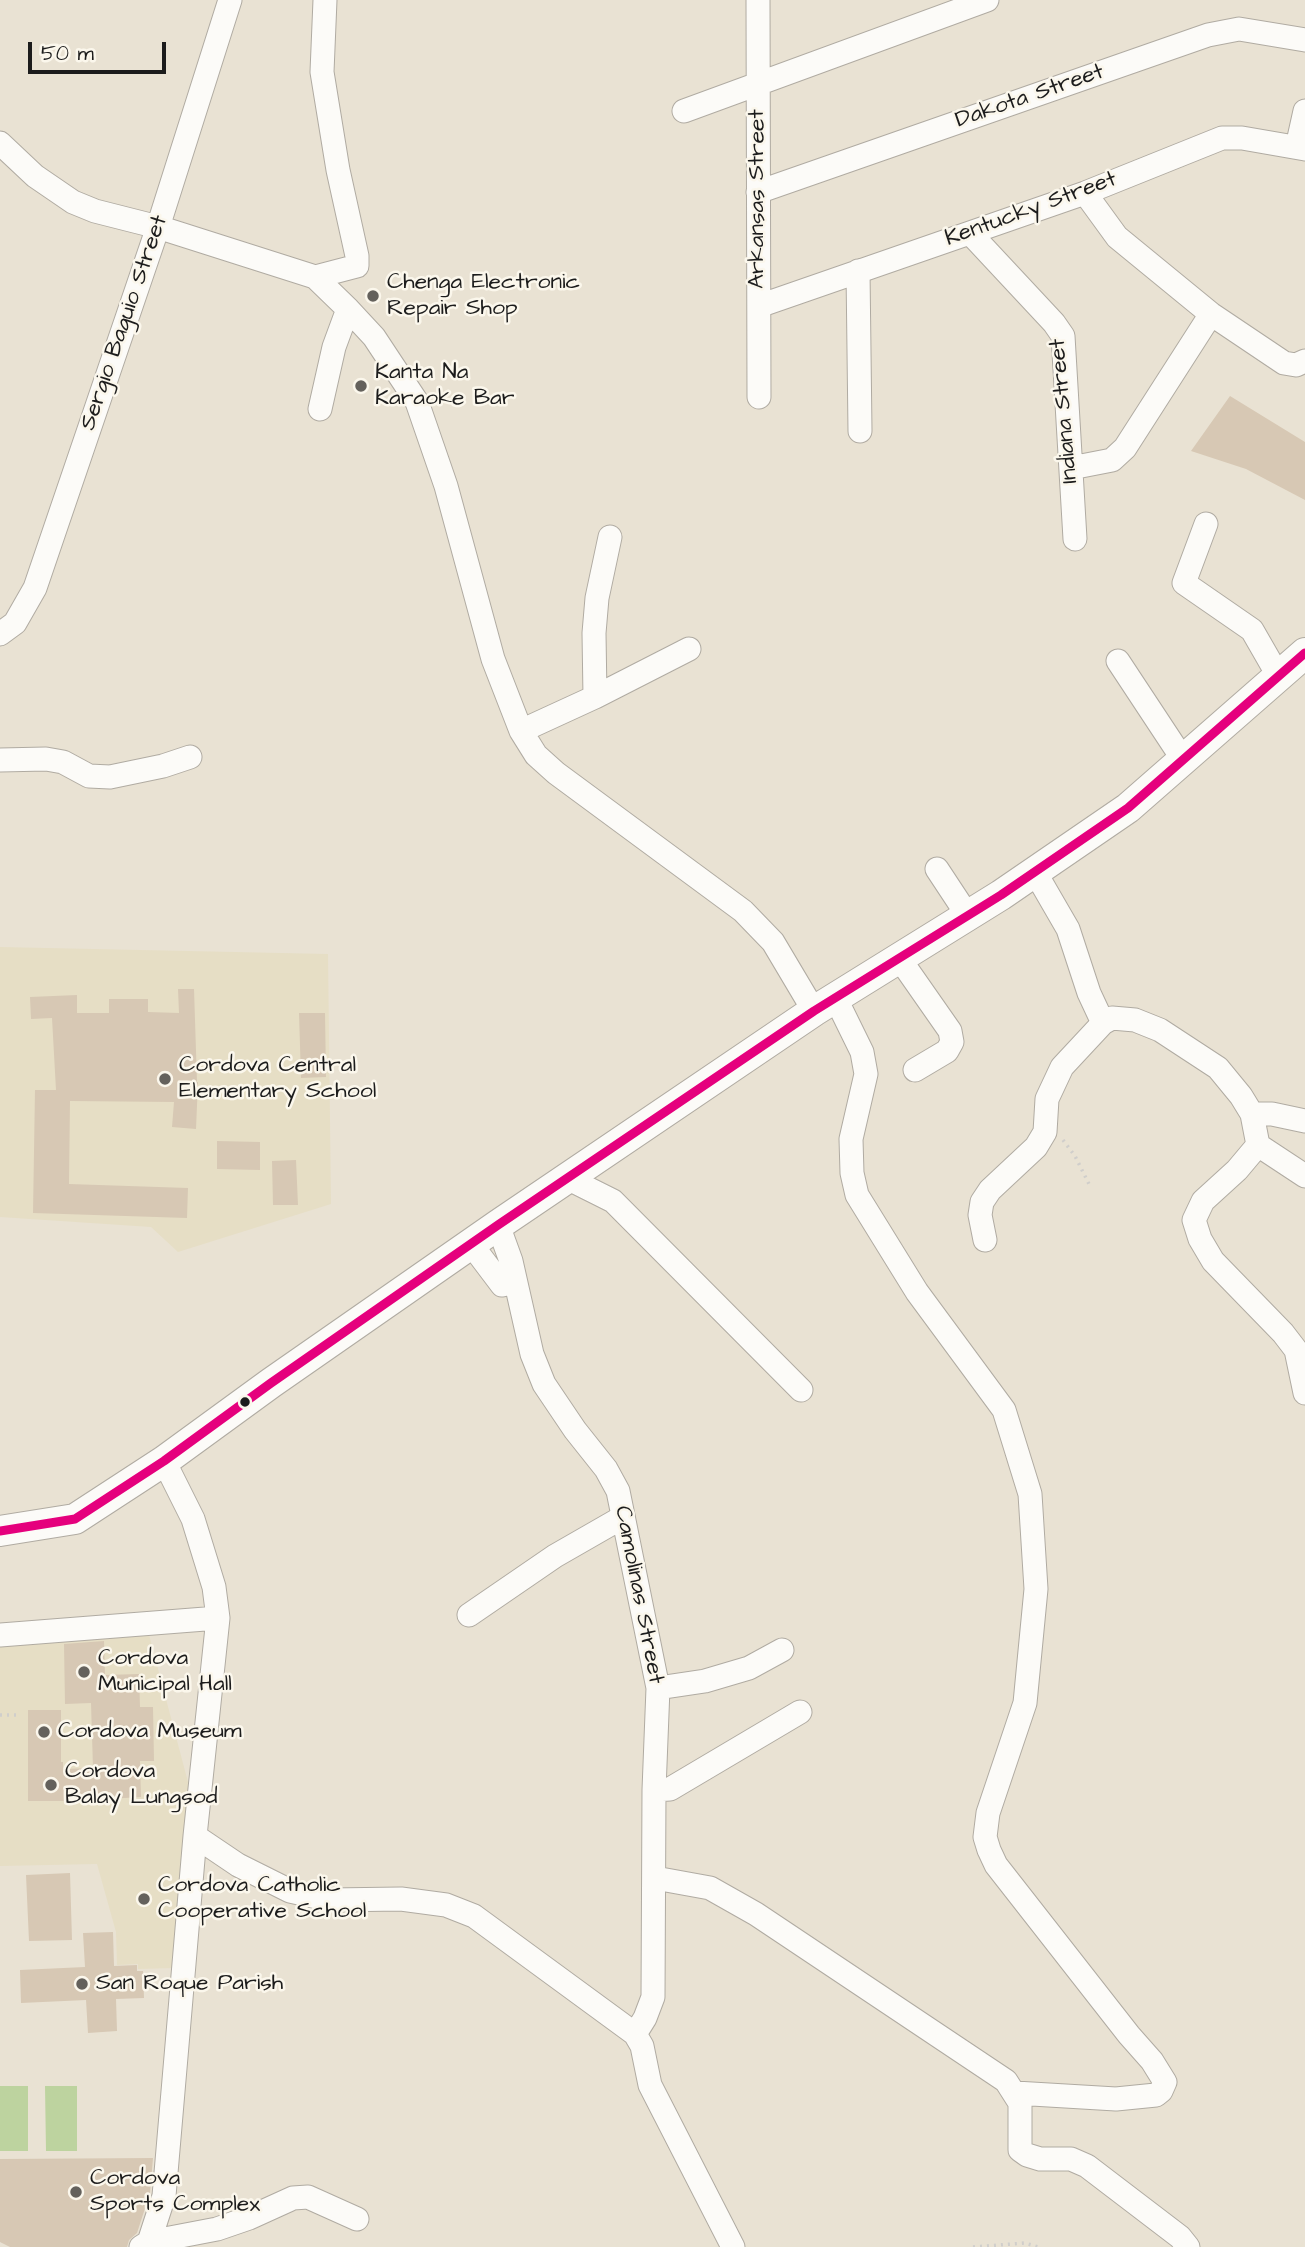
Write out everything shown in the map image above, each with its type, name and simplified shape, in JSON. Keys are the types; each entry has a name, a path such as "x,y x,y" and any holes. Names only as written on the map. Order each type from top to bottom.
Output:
{"main road":[{"path":"0,1531 75,1519 164,1461 271,1383 567,1178 825,1004 968,916 1128,808 1305,653"}],"street":[{"name":"Sergio Baguio Street","path":"0,634 15,623 35,588 158,228 230,0"},
{"path":"315,277 357,266 338,170 323,72 325,0"},
{"name":"Arkansas Street","path":"758,0 759,397"},
{"path":"684,111 987,0"},
{"name":"Dakota Street","path":"758,192 1208,35 1239,29 1305,40"},
{"path":"1301,148 1305,111"},
{"name":"Kentucky Street","path":"759,306 1085,193 1222,138 1242,138 1301,148"},
{"path":"0,143 35,176 73,202 315,277 348,309 374,337 416,402 446,486 493,659 521,731 536,755 556,774 743,911 773,942 862,1052 866,1074 850,1139 852,1174 857,1195 917,1292 1004,1410 1030,1494 1036,1589 1025,1703 988,1813 985,1836 989,1850 996,1865 1129,2035 1152,2060 1165,2082 1156,2095 1116,2099 1015,2093"},
{"path":"1085,193 1117,237 1211,314 1284,363 1300,363"},
{"name":"Indiana Street","path":"970,233 1063,336 1075,539"},
{"path":"858,271 860,431"},
{"path":"320,409 334,347 348,309"},
{"path":"1071,468 1112,460 1125,448 1211,314"},
{"path":"1206,524 1184,583 1252,630 1279,677"},
{"path":"595,697 594,633 597,598 610,537"},
{"path":"521,731 689,649"},
{"path":"1118,661 1184,761"},
{"path":"0,760 46,759 63,762 89,776 110,778 190,757"},
{"path":"937,869 968,916"},
{"path":"1035,872 1068,929 1089,993 1103,1023"},
{"path":"899,958 950,1031 952,1042 947,1051 915,1070"},
{"path":"985,1240 980,1215 982,1202 990,1190 1036,1147 1045,1132 1047,1099 1062,1067 1103,1023 1112,1018 1135,1020 1160,1030 1218,1068 1252,1114 1258,1145 1305,1176"},
{"path":"1252,1114 1272,1114 1305,1121"},
{"path":"1258,1145 1237,1170 1203,1201 1194,1220 1200,1239 1213,1261 1296,1350 1305,1393"},
{"path":"567,1178 613,1201 801,1390"},
{"name":"Camolinas Street","path":"498,1225 511,1261 532,1354 544,1384 606,1469 618,1491 658,1688 654,1790 653,1997 635,2034"},
{"path":"471,1244 502,1285 515,1282"},
{"path":"145,2244 164,2196 195,1836 218,1618 214,1587 193,1519 164,1461"},
{"path":"469,1615 555,1556 623,1517"},
{"path":"0,1635 218,1618"},
{"path":"658,1688 705,1681 749,1668 782,1650"},
{"path":"654,1790 670,1789 800,1712"},
{"path":"195,1836 238,1865 290,1891 330,1900 401,1899 446,1905 474,1916 635,2034 642,2046 650,2085 733,2247"},
{"path":"655,1878 710,1888 755,1913 1006,2081 1020,2103 1020,2150 1040,2159 1072,2159 1087,2166 1180,2237 1188,2247"},
{"path":"145,2244 218,2229 293,2198 308,2197 357,2219"}],"path":[{"path":"1046,1116 1075,1156 1091,1188"},
{"path":"0,1715 20,1715"},
{"path":"972,2247 1025,2243 1038,2247"}],"shaded area":[{"name":"Cordova Central Elementary School","path":"0,947 328,954 331,1204 178,1252 151,1227 0,1217"},
{"path":"148,1631 193,1801 174,1968 138,1969 138,1964 117,1965 116,1932 97,1864 0,1866 0,1640"}],"green space":[{"path":"0,2086 28,2086 28,2151 0,2151"},
{"path":"45,2086 77,2086 77,2151 46,2151"}],"building":[{"path":"1230,396 1305,442 1305,500 1246,469 1191,451"},
{"path":"178,989 194,989 198,1082 196,1129 172,1127 174,1102 70,1101 69,1184 188,1188 187,1218 33,1213 35,1090 56,1090 52,1018 31,1019 30,997 77,995 77,1013 109,1013 109,999 148,999 148,1012 179,1013"},
{"path":"299,1013 325,1013 326,1077 301,1078"},
{"path":"217,1141 260,1142 260,1170 217,1169"},
{"path":"296,1160 298,1205 273,1205 272,1161"},
{"path":"104,1641 105,1675 139,1674 140,1707 153,1707 154,1761 140,1761 141,1797 28,1801 28,1710 61,1710 63,1769 93,1768 91,1703 65,1704 64,1644"},
{"path":"70,1873 72,1940 29,1941 26,1875"},
{"name":"San Roque Parish","path":"113,1932 114,1966 137,1965 137,1971 143,1971 144,1998 116,1999 117,2031 88,2033 86,2000 21,2003 20,1970 85,1967 83,1933"},
{"name":"Cordova Sports Complex","path":"153,2158 150,2193 137,2233 129,2240 127,2247 10,2247 0,2242 0,2159"}],"transit line":[{"path":"0,1531 75,1519 164,1461 498,1225 814,1011 1001,895 1128,808 1305,653"}],"place":[{"name":"Chenga Electronic Repair Shop","path":"373,296"},
{"name":"Kanta Na Karaoke Bar","path":"361,386"},
{"name":"Cordova Central Elementary School","path":"165,1079"},
{"name":"Cordova Municipal Hall","path":"84,1672"},
{"name":"Cordova Museum","path":"44,1732"},
{"name":"Cordova Balay Lungsod","path":"51,1785"},
{"name":"Cordova Catholic Cooperative School","path":"144,1899"},
{"name":"San Roque Parish","path":"82,1984"},
{"name":"Cordova Sports Complex","path":"76,2192"}]}
